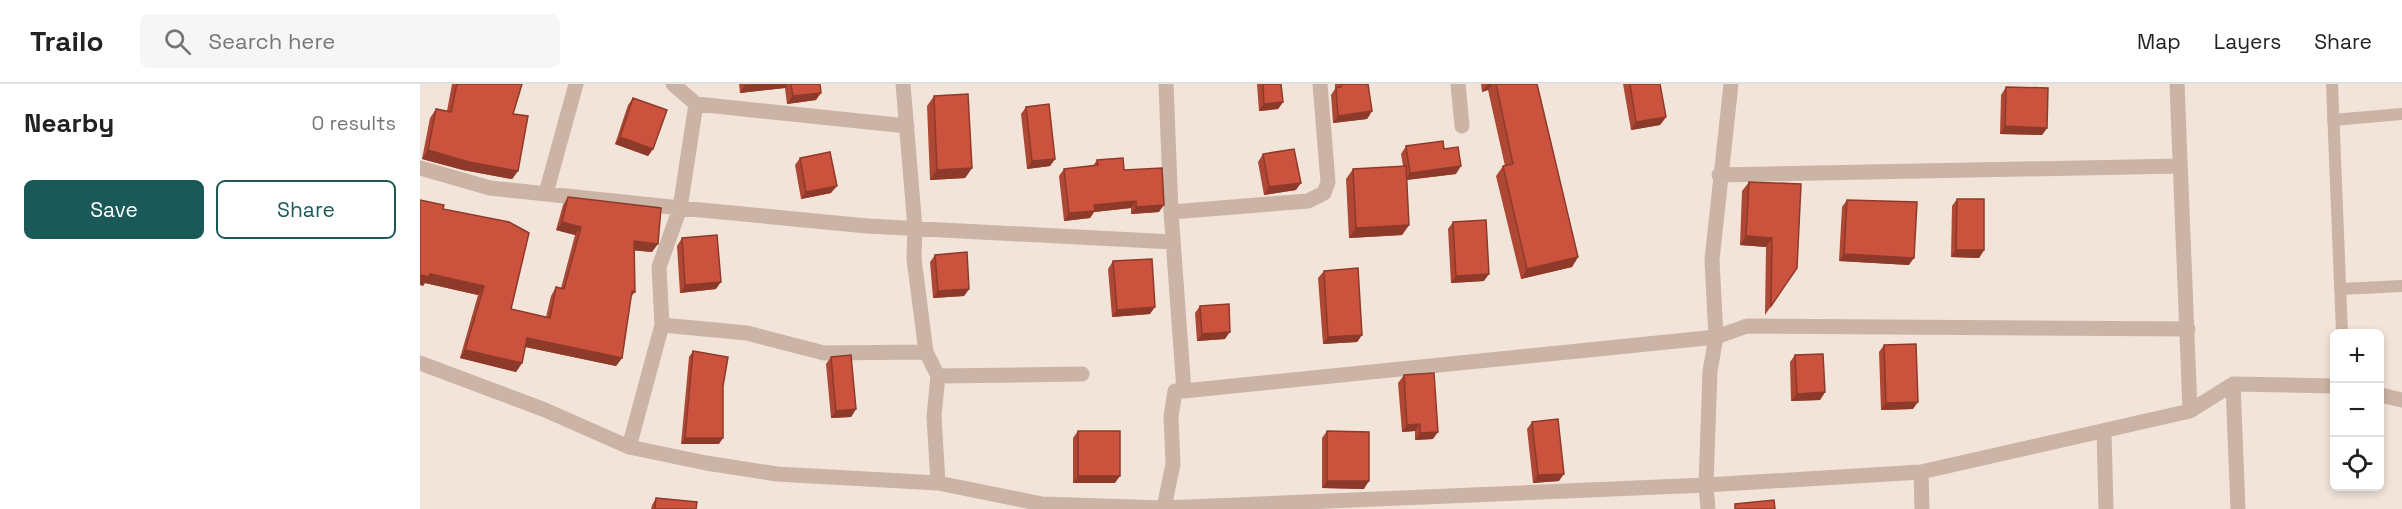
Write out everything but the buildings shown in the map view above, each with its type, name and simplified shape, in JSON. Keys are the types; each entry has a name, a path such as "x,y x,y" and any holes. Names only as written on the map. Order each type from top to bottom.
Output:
{"street":[{"path":"546,193 576,84"},
{"path":"673,84 696,104 907,126"},
{"path":"903,84 915,228 914,259 926,352 938,376 934,416 938,483"},
{"path":"1166,84 1171,212 1184,391"},
{"path":"1171,212 1308,201 1324,193 1328,183 1320,84"},
{"path":"1458,84 1462,126"},
{"path":"1708,509 1706,485 1710,371 1716,337 1712,260 1719,175 1731,84"},
{"path":"2176,84 2190,411"},
{"path":"629,447 662,325 659,267 680,208 696,104"},
{"path":"1719,175 2180,166"},
{"path":"420,168 490,188 680,208 867,226 1173,242"},
{"path":"662,325 747,333 824,352 926,352"},
{"path":"1164,508 1173,464 1171,417 1174,391 1716,337 1747,326 2188,329"},
{"path":"420,363 545,410 629,447 777,474 938,483 1042,504 1164,508 1301,505 1921,472 2190,411 2233,384 2330,386"},
{"path":"938,376 1082,374"},
{"path":"2233,384 2238,509"},
{"path":"2384,395 2402,400"},
{"path":"2104,431 2106,509"},
{"path":"1921,472 1922,509"}],"lane":[{"path":"2332,84 2342,329"},
{"path":"2333,120 2402,114"},
{"path":"2340,289 2402,286"}]}
